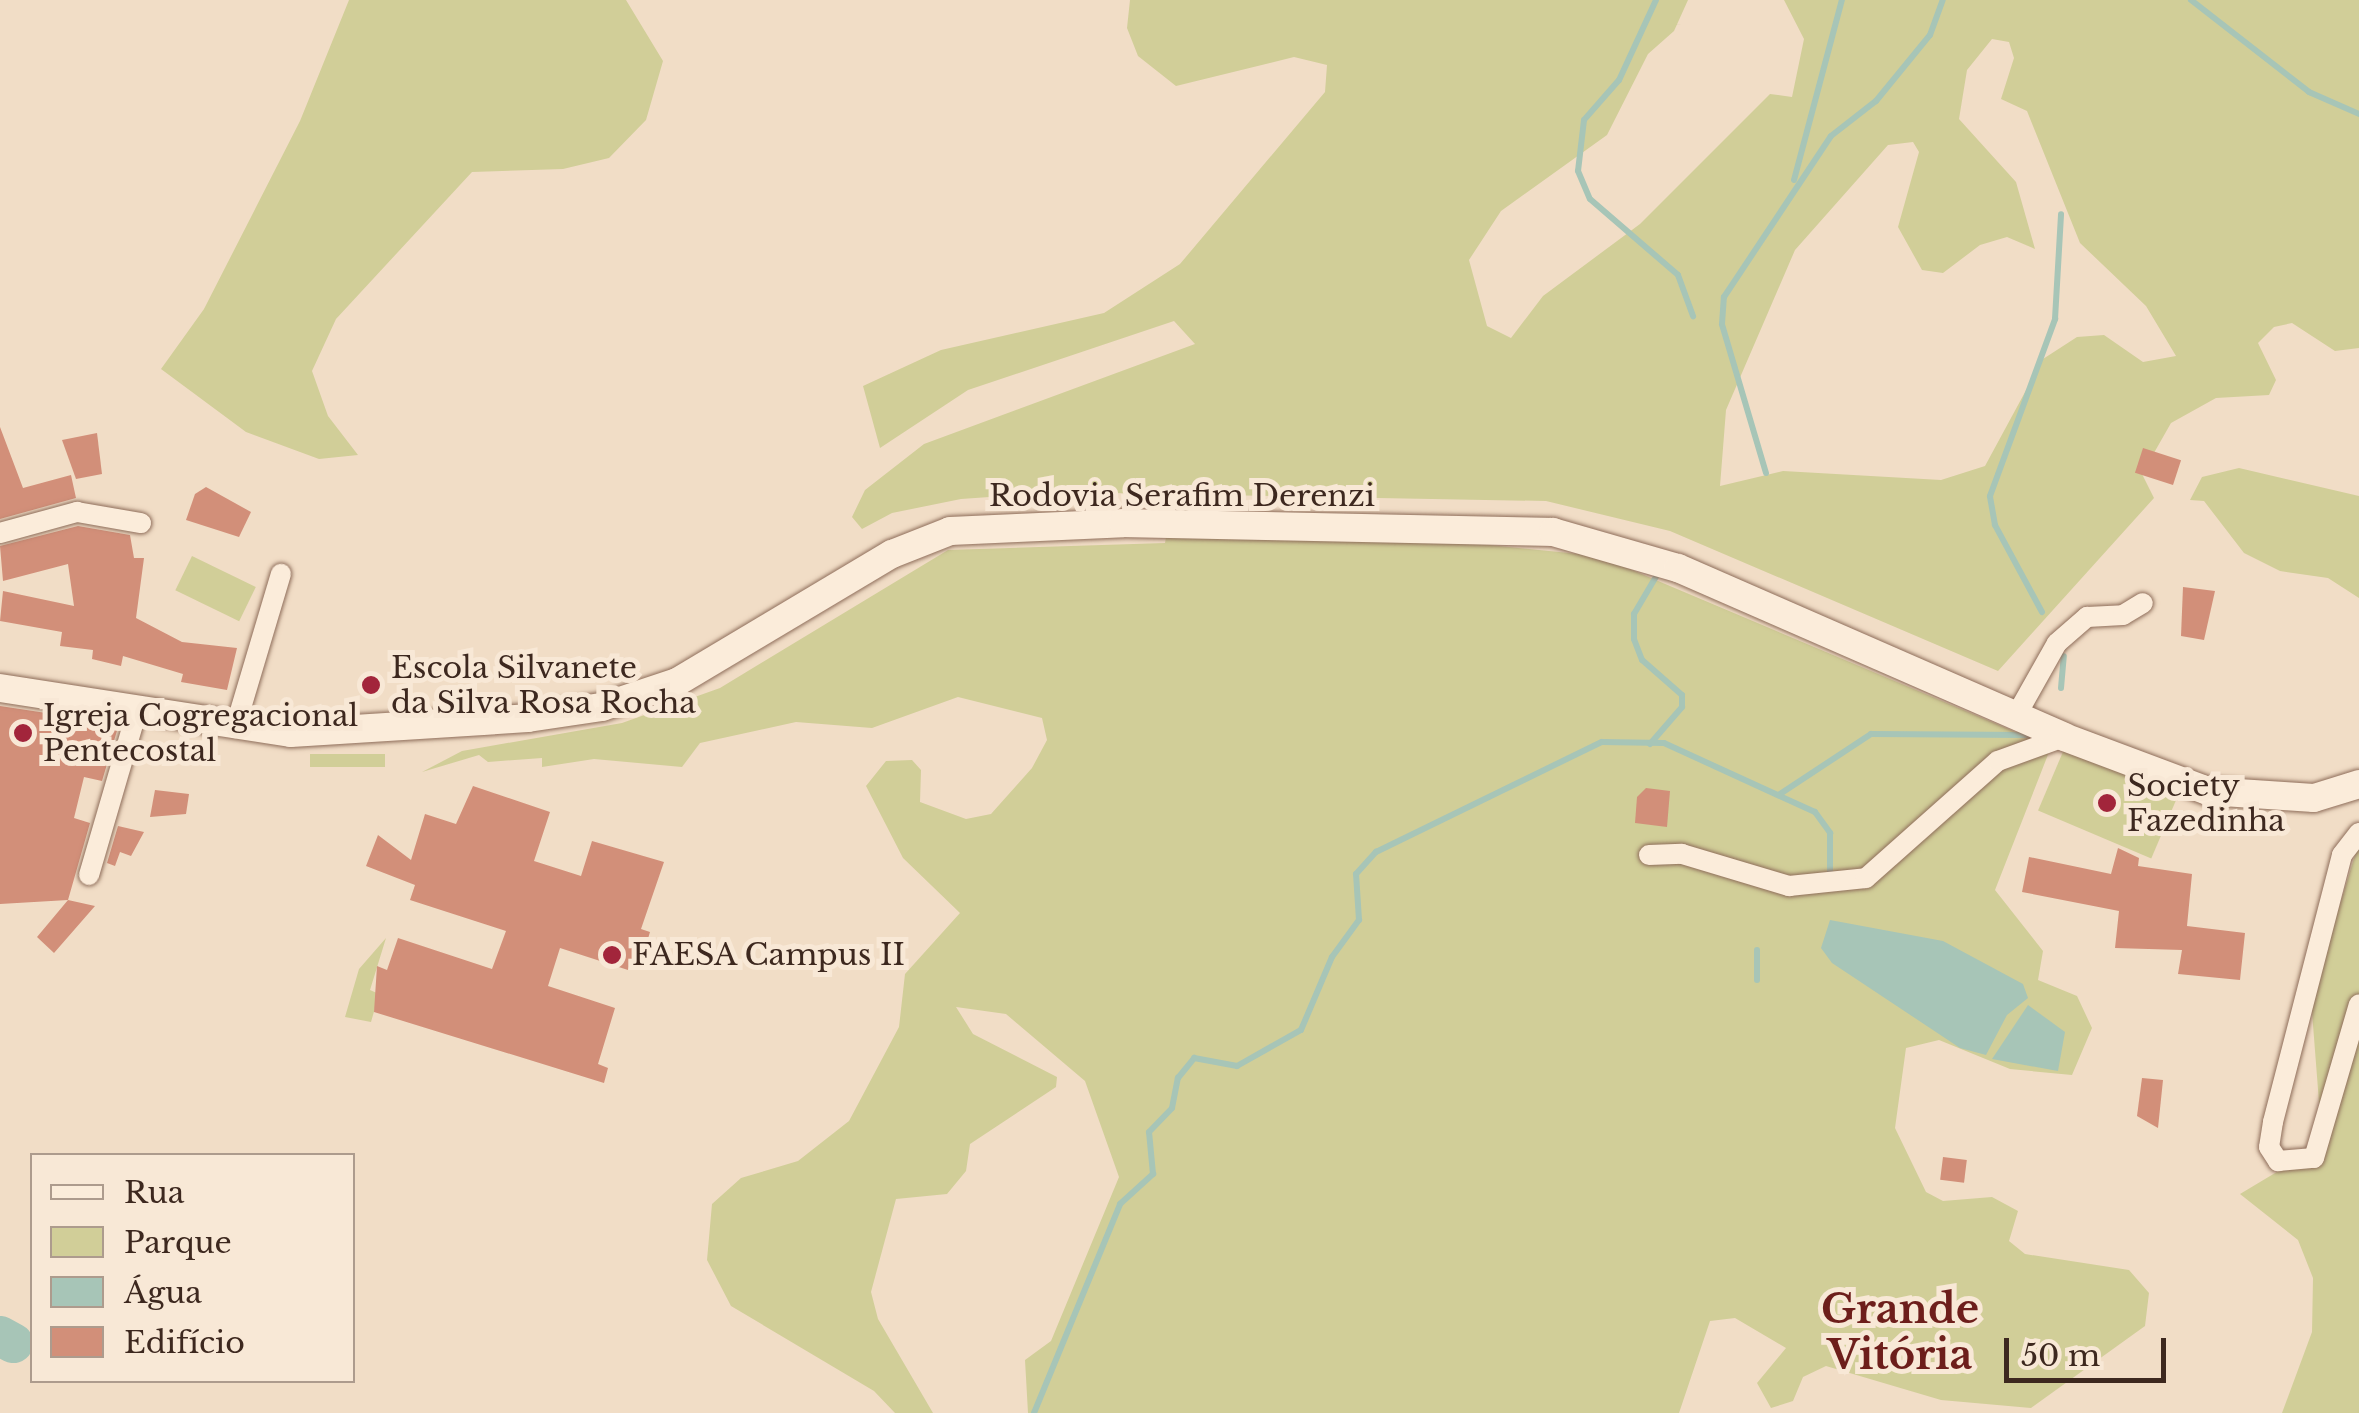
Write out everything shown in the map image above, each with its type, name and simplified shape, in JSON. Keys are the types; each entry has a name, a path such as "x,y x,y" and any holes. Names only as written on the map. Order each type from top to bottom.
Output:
{"main road":[{"name":"Rodovia Serafim Derenzi","path":"0,688 235,728 334,732 602,707 677,682 922,540 985,526 1122,523 1553,532 1678,568 2017,714 2064,738 2208,791 2314,798 2359,784"}],"street":[{"path":"0,532 77,512 140,524"},
{"path":"235,728 281,574"},
{"path":"2017,714 2057,643 2087,618 2123,614 2143,603"},
{"path":"89,875 137,711"},
{"path":"1649,855 1682,854 1789,886 1866,878 1998,760 2064,738"},
{"path":"2359,833 2342,854 2274,1122 2270,1147 2278,1161 2314,1158 2359,1004"}],"green space":[{"path":"349,0 626,0 663,61 646,120 609,158 563,169 472,172 336,319 312,371 328,416 358,455 319,459 246,432 161,369 204,309 300,121"},
{"path":"1130,0 1688,0 1674,31 1648,54 1607,135 1501,211 1469,260 1487,326 1511,338 1543,296 1640,224 1770,94 1792,97 1804,39 1784,0 2359,0 2359,348 2335,351 2292,323 2274,327 2258,343 2276,380 2269,395 2216,398 2171,423 2142,474 2154,498 1998,671 1670,531 1546,501 1058,492 961,499 892,513 862,529 852,517 865,490 924,444 1195,344 1174,321 968,390 880,448 863,386 941,350 1104,313 1180,264 1325,92 1327,65 1294,57 1176,86 1138,56 1127,28","holes":["1992,39 2009,42 2014,58 2001,99 2027,111 2080,243 2146,306 2176,356 2143,362 2104,335 2077,337 2043,359 1985,466 1941,480 1783,471 1720,486 1726,410 1795,250 1888,145 1913,142 1919,152 1898,227 1922,270 1943,273 1980,245 2007,237 2035,249 2016,182 1959,119 1967,70"]},
{"path":"2239,468 2359,496 2359,598 2328,578 2280,571 2244,553 2204,501 2190,500 2202,477"},
{"path":"1166,537 1480,544 1599,556 2051,747 1995,890 2043,951 2038,980 2077,996 2092,1028 2072,1075 2010,1069 1939,1040 1906,1048 1895,1128 1926,1192 1943,1201 1992,1197 2018,1211 2009,1241 2025,1254 2129,1270 2149,1293 2145,1326 2031,1408 1941,1400 1826,1366 1803,1377 1793,1401 1771,1408 1757,1383 1786,1348 1735,1318 1710,1321 1679,1413 1028,1413 1025,1360 1051,1341 1119,1177 1085,1081 1006,1014 956,1007 973,1034 1057,1077 1056,1087 970,1144 966,1171 947,1194 896,1199 871,1292 878,1319 933,1413 895,1413 874,1391 731,1306 707,1260 712,1204 741,1178 798,1161 849,1121 899,1027 905,974 960,913 903,858 866,786 886,761 912,760 921,770 920,802 966,819 991,814 1032,768 1047,740 1042,718 958,697 872,728 796,722 700,743 682,767 594,759 542,767 542,758 488,762 479,755 422,772 462,751 622,723 720,688 948,550 1165,543"},
{"path":"192,556 256,587 239,621 175,590"},
{"name":"Society Fazedinha","path":"2065,747 2178,795 2151,859 2038,811"},
{"path":"310,754 385,754 385,767 310,767"},
{"path":"2359,842 2359,1413 2282,1413 2312,1332 2313,1278 2298,1240 2240,1194 2305,1155 2320,1115 2311,999"},
{"path":"386,938 370,990 379,994 371,1022 345,1017 359,969"}],"water":[{"path":"1830,920 1943,941 2023,984 2028,998 2007,1015 1986,1055 1960,1048 1832,963 1821,948"},
{"path":"2028,1005 2065,1032 2058,1071 1992,1059"}],"building":[{"path":"0,427 23,488 71,475 76,498 0,519"},
{"path":"97,433 102,474 76,479 62,440"},
{"path":"2143,448 2181,460 2173,485 2135,473"},
{"path":"206,487 251,512 239,537 186,520 195,494"},
{"path":"78,526 130,535 134,558 144,558 136,618 182,642 237,648 227,690 181,682 183,674 123,656 121,666 92,659 93,650 60,646 62,632 0,621 3,591 74,606 68,564 3,581 0,546"},
{"path":"2183,587 2215,591 2204,640 2181,636"},
{"path":"0,706 119,724 102,781 84,777 74,818 90,823 68,900 0,904"},
{"name":"FAESA Campus II","path":"473,786 550,812 534,861 581,876 592,841 664,862 641,929 650,932 641,962 631,960 628,970 560,948 548,986 615,1008 598,1064 608,1068 604,1083 374,1012 377,966 387,970 398,938 492,969 506,931 410,900 415,885 366,866 378,835 411,860 425,814 456,824"},
{"path":"1646,788 1670,791 1667,827 1635,823 1637,797"},
{"path":"155,790 189,794 186,814 150,817"},
{"path":"118,826 144,832 131,856 120,852 115,866 107,863"},
{"path":"2118,848 2139,858 2138,866 2192,874 2187,926 2245,933 2240,980 2178,974 2182,950 2115,948 2119,911 2022,892 2029,857 2111,874"},
{"path":"68,900 95,906 54,953 37,937"},
{"path":"2142,1078 2163,1080 2158,1128 2137,1116"},
{"path":"1943,1157 1967,1160 1964,1183 1940,1180"}],"waterway":[{"path":"1656,0 1619,80 1584,120 1578,171 1590,199 1678,275 1693,316"},
{"path":"1794,180 1842,0"},
{"path":"1766,473 1722,324 1724,297 1831,136 1876,101 1930,35 1943,0"},
{"path":"2191,0 2309,92 2359,114"},
{"path":"2042,612 1995,525 1990,496 2055,319 2061,214"},
{"path":"1650,744 1682,707 1682,695 1642,660 1634,639 1634,614 1657,575"},
{"path":"2061,688 2064,656"},
{"path":"1780,794 1871,734 2028,735"},
{"path":"1034,1413 1120,1204 1153,1174 1149,1132 1172,1108 1178,1078 1194,1058 1237,1066 1301,1030 1332,957 1359,920 1356,874 1376,852 1602,742 1664,743 1815,812 1830,833 1830,878"},
{"path":"1757,950 1757,980"},
{"path":"0,1336 13,1343"}],"place":[{"name":"Escola Silvanete da Silva Rosa Rocha","path":"371,685"},
{"name":"Igreja Cogregacional Pentecostal","path":"23,733"},
{"name":"Society Fazedinha","path":"2107,803"},
{"name":"FAESA Campus II","path":"612,955"}],"district":[{"name":"Grande Vitória","path":"1900,1332"}]}
